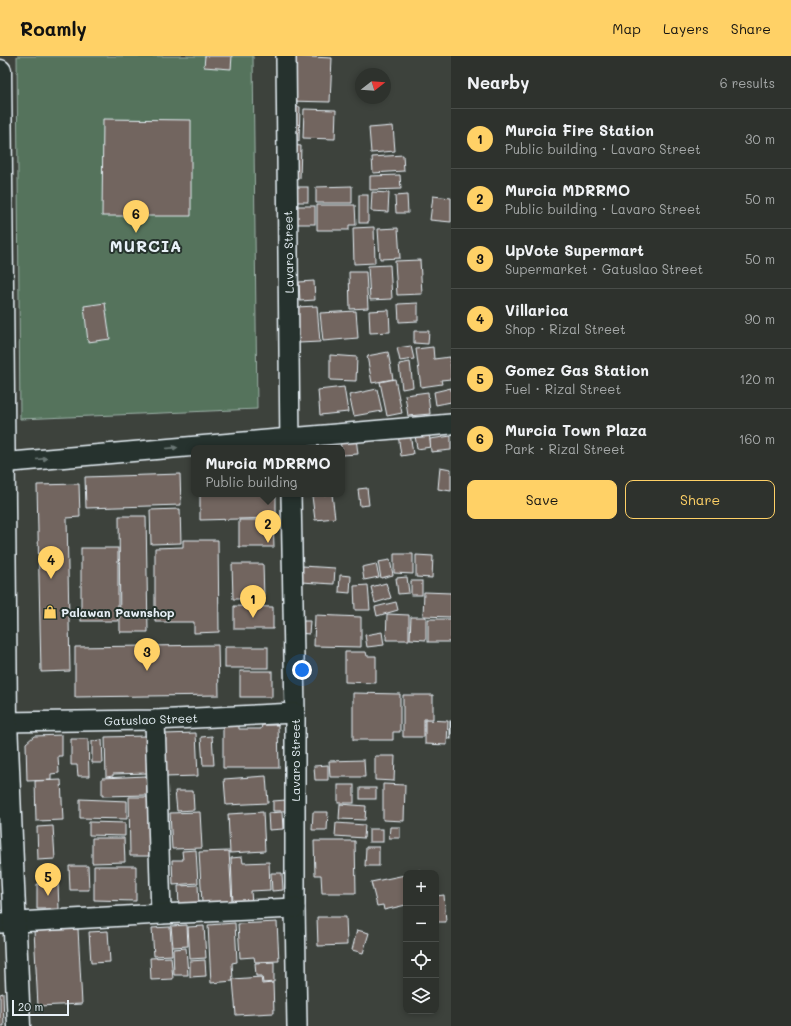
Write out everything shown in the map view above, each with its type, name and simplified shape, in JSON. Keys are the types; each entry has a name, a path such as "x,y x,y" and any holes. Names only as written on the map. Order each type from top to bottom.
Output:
{"street":[{"name":"Lavaro Street","path":"286,56 290,443"},
{"path":"0,71 3,722 7,923 19,1026"},
{"path":"261,445 451,424"},
{"path":"2,463 191,450"},
{"name":"Lavaro Street","path":"291,497 295,713 295,908 298,1026"},
{"name":"Gatuslao Street","path":"3,722 155,720 295,713"},
{"path":"155,720 161,914"},
{"path":"7,923 295,908"}],"green space":[{"path":"17,56 253,56 257,409 20,419"}],"building":[{"path":"205,56 232,56 231,69 204,67"},
{"path":"289,56 332,58 330,102 288,101"},
{"path":"292,106 300,107 299,141 291,141"},
{"path":"304,109 336,110 335,139 303,138"},
{"path":"103,119 191,120 191,216 102,216"},
{"path":"393,126 395,151 371,153 369,128"},
{"path":"291,145 301,146 300,178 290,178"},
{"path":"403,155 404,171 373,173 372,157"},
{"path":"400,175 401,189 370,190 370,176"},
{"path":"352,186 352,203 316,203 316,187"},
{"path":"293,187 308,187 308,202 293,202"},
{"path":"372,192 389,193 388,212 371,211"},
{"path":"359,195 368,195 368,223 359,223"},
{"path":"407,195 408,213 396,213 395,196"},
{"path":"433,196 451,198 451,222 430,220"},
{"path":"317,205 355,205 356,225 349,225 349,230 317,230"},
{"path":"291,206 315,206 315,224 291,224"},
{"path":"374,227 375,263 354,264 353,228"},
{"path":"398,228 400,258 380,259 378,229"},
{"path":"420,260 422,294 397,295 395,261"},
{"path":"390,265 392,299 370,300 368,266"},
{"path":"349,272 366,272 368,308 350,309"},
{"path":"314,281 315,300 300,301 299,282"},
{"path":"105,303 110,339 88,342 84,306"},
{"path":"418,303 418,321 399,322 398,304"},
{"path":"317,306 320,342 299,343 296,307"},
{"path":"389,310 390,332 370,333 369,311"},
{"path":"356,311 358,338 323,341 320,313"},
{"path":"414,331 429,331 428,344 414,343"},
{"path":"411,346 414,359 400,361 397,348"},
{"path":"433,347 434,359 450,357 451,379 441,380 442,384 421,387 416,349"},
{"path":"388,352 393,379 372,383 367,356"},
{"path":"330,355 357,357 356,381 330,380"},
{"path":"410,362 413,387 402,389 399,364"},
{"path":"395,379 402,413 387,416 380,382"},
{"path":"344,387 348,412 320,415 318,390"},
{"path":"451,388 451,402 436,405 434,392"},
{"path":"377,389 382,411 354,416 349,395"},
{"path":"428,392 430,414 408,416 405,395"},
{"path":"410,433 413,454 401,456 398,434"},
{"path":"429,433 431,447 417,449 415,435"},
{"path":"451,436 451,450 431,452 430,439"},
{"path":"356,438 358,454 345,455 345,445 341,445 340,439"},
{"path":"440,467 451,469 451,491 438,489"},
{"path":"180,474 181,505 86,508 85,477"},
{"path":"79,484 80,517 67,518 70,671 41,672 37,485"},
{"path":"367,488 369,505 360,506 358,489"},
{"path":"200,497 276,497 276,518 200,520"},
{"path":"312,497 332,497 335,518 315,520"},
{"path":"180,509 181,543 151,544 150,510"},
{"path":"119,516 146,516 148,632 120,632"},
{"path":"239,520 273,520 274,547 239,547"},
{"path":"183,540 218,540 219,632 194,633 194,622 155,622 155,548 183,547"},
{"path":"81,548 118,548 118,621 81,621"},
{"path":"394,554 413,554 413,574 394,573"},
{"path":"416,555 433,556 432,578 416,577"},
{"path":"390,560 393,575 381,578 378,562"},
{"path":"232,564 263,564 264,599 233,599"},
{"path":"376,564 379,577 364,580 362,567"},
{"path":"302,566 335,568 334,584 301,582"},
{"path":"340,575 351,576 350,593 339,592"},
{"path":"407,577 409,593 398,594 396,578"},
{"path":"411,581 422,581 422,595 411,595"},
{"path":"386,583 391,598 375,603 371,587"},
{"path":"368,585 370,610 355,610 354,586"},
{"path":"424,592 451,593 451,617 423,616"},
{"path":"396,602 398,610 377,616 375,607"},
{"path":"234,606 273,607 273,629 234,629"},
{"path":"387,614 409,615 409,640 386,640"},
{"path":"315,615 361,617 361,647 314,646"},
{"path":"411,617 426,617 426,640 410,639"},
{"path":"428,619 451,619 451,642 428,642"},
{"path":"300,621 310,621 309,634 299,633"},
{"path":"382,632 384,645 367,647 365,635"},
{"path":"218,645 219,695 75,697 75,647"},
{"path":"225,647 268,647 268,668 225,668"},
{"path":"345,652 366,652 367,656 376,656 376,683 345,682"},
{"path":"240,671 272,671 272,697 240,697"},
{"path":"353,693 400,694 400,732 393,732 393,740 353,740"},
{"path":"403,695 433,695 433,719 424,719 424,737 403,737"},
{"path":"425,720 448,721 447,745 425,744"},
{"path":"451,721 451,739 450,739"},
{"path":"223,723 239,723 239,729 261,729 262,725 278,725 279,768 223,768"},
{"path":"196,733 198,776 165,777 165,734"},
{"path":"62,735 62,756 58,756 59,773 51,774 51,780 27,781 26,743 34,736"},
{"path":"146,736 148,773 113,774 113,776 106,777 105,737"},
{"path":"212,736 214,765 203,765 201,737"},
{"path":"71,739 88,739 89,776 78,776 77,765 71,765"},
{"path":"102,740 103,763 92,763 92,741"},
{"path":"375,756 395,756 394,781 375,780"},
{"path":"364,760 365,777 330,777 329,761"},
{"path":"328,765 328,780 315,780 314,766"},
{"path":"146,776 147,795 102,796 102,778"},
{"path":"266,776 268,803 226,805 224,779"},
{"path":"61,780 63,820 36,821 35,781"},
{"path":"383,784 405,785 404,821 383,820"},
{"path":"338,785 354,785 354,803 338,803"},
{"path":"360,788 376,788 376,799 360,799"},
{"path":"175,791 193,791 194,810 177,811"},
{"path":"129,797 148,797 149,856 130,856"},
{"path":"80,799 127,801 127,819 80,818"},
{"path":"286,800 287,811 273,811 273,801"},
{"path":"340,804 366,806 365,820 339,819"},
{"path":"200,812 202,848 172,849 170,813"},
{"path":"263,812 265,851 230,853 228,814"},
{"path":"282,812 283,829 269,830 268,813"},
{"path":"313,812 328,812 327,830 312,830"},
{"path":"89,822 125,823 125,836 89,835"},
{"path":"336,823 365,825 364,838 335,836"},
{"path":"53,826 55,859 38,860 37,827"},
{"path":"390,827 400,827 400,838 389,838"},
{"path":"369,829 383,829 383,842 369,842"},
{"path":"92,838 124,838 125,862 92,863"},
{"path":"314,841 355,841 356,893 322,893 321,875 315,875"},
{"path":"366,847 379,847 379,866 365,866"},
{"path":"196,850 198,883 173,885 172,860 183,860 182,851"},
{"path":"229,851 232,901 202,903 199,852"},
{"path":"242,857 243,863 269,862 270,890 251,891 252,904 233,905 231,858"},
{"path":"69,866 88,866 89,890 70,890"},
{"path":"94,866 136,866 136,901 94,900"},
{"path":"271,873 282,873 283,890 272,891"},
{"path":"403,875 403,906 384,910 383,905 377,906 371,882"},
{"path":"37,884 58,884 59,909 37,909"},
{"path":"198,885 199,906 179,907 178,886"},
{"path":"444,895 446,922 439,922 439,896"},
{"path":"317,917 346,917 347,945 318,946"},
{"path":"277,922 279,961 255,962 254,957 240,958 238,924"},
{"path":"235,923 237,962 232,963 233,981 211,983 208,925"},
{"path":"187,925 188,946 173,947 171,926"},
{"path":"204,926 206,958 190,959 188,927"},
{"path":"170,927 172,955 154,956 152,928"},
{"path":"78,929 82,1004 38,1006 34,931"},
{"path":"357,930 369,933 363,953 352,950"},
{"path":"108,931 110,962 91,963 89,932"},
{"path":"186,948 188,975 174,975 173,949"},
{"path":"171,957 173,979 151,980 150,958"},
{"path":"205,960 206,976 190,977 190,961"},
{"path":"274,962 274,982 263,983 262,976 256,976 255,963"},
{"path":"261,977 262,984 273,983 274,1013 236,1015 233,979"},
{"path":"3,993 4,1026 0,1026 0,994"}],"place":[{"name":"Murcia Town Plaza","path":"136,233"},
{"name":"Murcia MDRRMO","path":"268,543"},
{"name":"Villarica","path":"51,579"},
{"name":"Palawan Pawnshop","path":"50,612"},
{"name":"Murcia Fire Station","path":"253,618"},
{"name":"UpVote Supermart","path":"147,671"},
{"name":"Gomez Gas Station","path":"48,896"}],"district":[{"name":"MURCIA","path":"146,245"}]}
